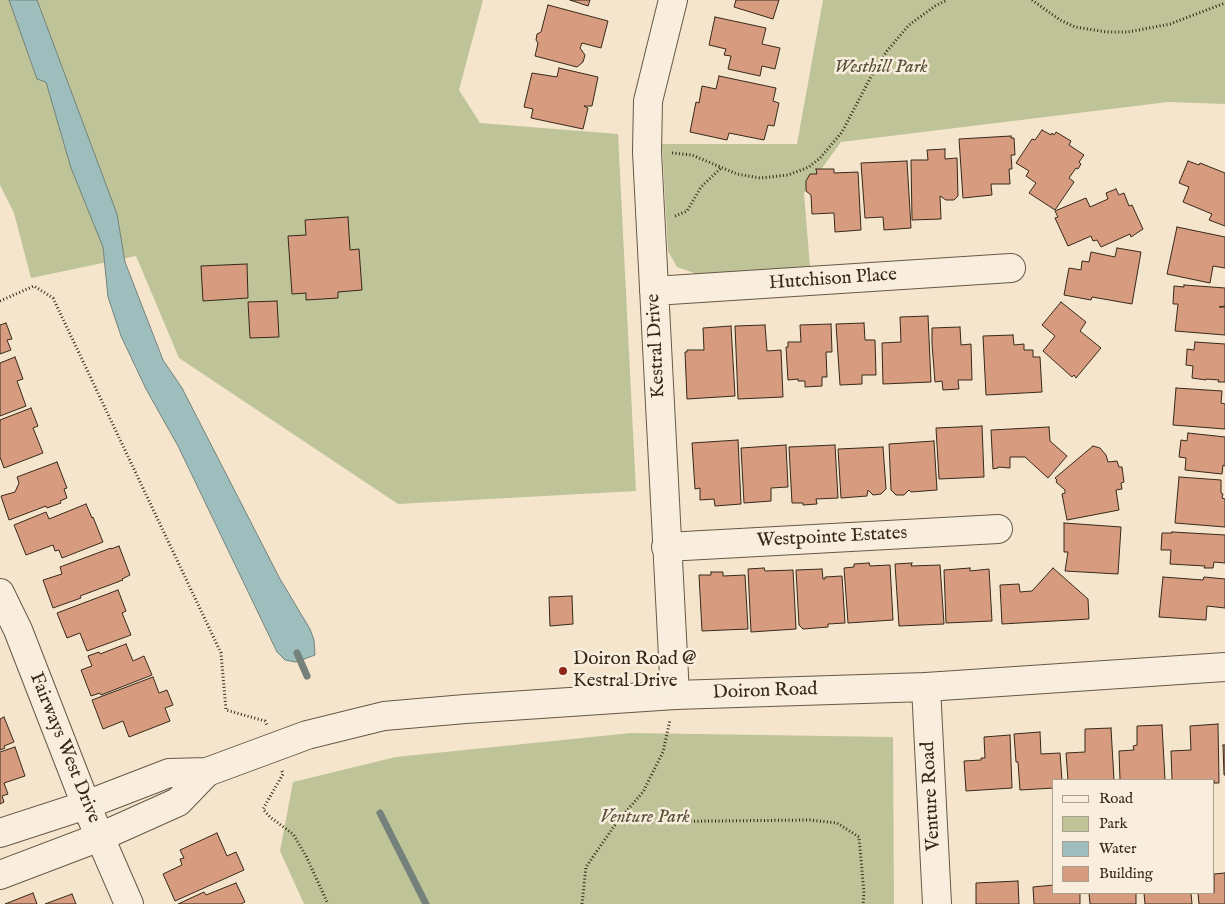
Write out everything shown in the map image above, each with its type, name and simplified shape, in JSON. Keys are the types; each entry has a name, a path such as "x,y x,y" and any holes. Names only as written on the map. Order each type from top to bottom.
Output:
{"street":[{"name":"Kestral Drive","path":"673,0 648,101 647,152 675,695"},
{"name":"Hutchison Place","path":"654,291 1011,268"},
{"name":"Westpointe Estates","path":"666,546 998,529"},
{"name":"Fairways West Drive","path":"0,593 18,630 86,805 129,904"},
{"name":"Doiron Road","path":"207,772 307,735 384,716 675,695 926,687 1225,667"},
{"name":"Venture Road","path":"926,687 937,904"},
{"path":"0,833 86,805 169,772 207,772"},
{"path":"0,875 100,838 178,802 207,772"}],"path":[{"path":"647,152 692,155 737,174 760,178 788,176 809,167 820,158 842,132 875,69 887,51 909,25 935,6 947,0"},
{"path":"1032,0 1060,20 1075,27 1107,32 1137,31 1170,24 1224,3"},
{"path":"651,219 678,216 687,211 702,187 722,168"},
{"path":"0,301 34,286 53,298 221,653 226,710 265,721 276,746 283,774 263,809 270,817 293,834 306,856 328,904"},
{"path":"582,904 586,867 617,822 643,792 663,752 675,695"},
{"path":"617,822 810,820 837,824 859,837 864,893 863,904"}],"green space":[{"path":"0,0 483,0 459,90 480,123 618,134 636,491 398,504 179,358 136,256 31,278 14,213 0,185"},
{"name":"Westhill Park","path":"823,0 1225,0 1225,104 1168,102 841,142 804,193 810,267 697,274 677,267 668,251 662,144 797,144"},
{"name":"Venture Park","path":"631,733 893,737 894,904 304,904 280,851 293,782 396,757"}],"water":[{"path":"9,0 37,0 117,214 125,262 163,360 182,388 280,579 310,629 314,640 315,655 296,662 285,660 277,652 178,446 146,389 121,336 108,297 103,247 71,168 46,82 37,79"}],"building":[{"path":"570,0 590,0 588,6"},
{"path":"736,0 779,0 773,19 734,7"},
{"path":"548,5 608,21 601,48 582,43 580,48 585,55 583,62 577,67 535,56 538,43 536,40 537,34 541,32"},
{"path":"715,17 766,28 762,44 780,48 775,69 762,66 760,76 728,69 731,56 724,55 726,49 709,45"},
{"path":"559,68 598,77 592,106 584,106 588,108 583,129 531,118 533,109 524,107 532,73 557,77"},
{"path":"719,76 776,88 773,101 779,103 774,126 768,125 764,140 729,133 727,140 690,132 696,102 699,103 702,86 716,89"},
{"path":"1042,130 1051,135 1052,133 1054,135 1056,132 1071,141 1069,145 1084,155 1079,162 1081,164 1078,169 1076,168 1069,178 1074,182 1055,210 1029,193 1036,183 1026,176 1029,171 1016,163 1032,139 1035,140"},
{"path":"1011,136 1011,138 1014,138 1015,155 1011,155 1012,169 1009,169 1010,184 991,184 992,195 963,198 959,139"},
{"path":"945,149 945,159 957,158 958,196 954,200 946,200 940,196 941,219 912,220 911,160 928,160 927,150"},
{"path":"907,161 911,228 884,230 883,217 865,218 861,163"},
{"path":"1188,161 1199,165 1200,163 1225,173 1225,226 1209,220 1212,214 1183,202 1189,187 1179,183"},
{"path":"816,169 834,169 834,173 858,172 861,230 835,232 834,213 812,214 811,195 806,191 806,181 810,174 817,174"},
{"path":"1116,189 1119,195 1124,193 1129,206 1132,205 1143,229 1131,237 1130,234 1101,247 1097,240 1093,241 1091,236 1068,246 1055,218 1058,217 1055,211 1086,198 1090,207 1108,199 1106,193"},
{"path":"348,217 350,250 359,249 362,290 338,292 338,298 306,300 306,293 292,294 288,236 306,235 305,220"},
{"path":"1177,227 1225,237 1225,268 1213,266 1210,283 1167,274"},
{"path":"1117,248 1141,252 1132,304 1092,297 1091,300 1064,295 1069,268 1081,270 1082,261 1089,262 1091,252 1115,257"},
{"path":"247,264 248,298 203,301 201,266"},
{"path":"1184,285 1225,288 1225,306 1219,307 1225,307 1225,335 1175,331 1178,304 1173,304 1174,286 1184,287"},
{"path":"277,301 279,337 250,338 248,302"},
{"path":"1061,302 1086,322 1080,331 1101,348 1076,378 1074,375 1072,377 1043,351 1055,336 1042,325"},
{"path":"928,316 931,382 883,384 882,343 901,342 900,317"},
{"path":"6,323 12,339 7,340 11,350 0,354 0,325"},
{"path":"864,323 865,340 875,340 876,375 862,375 862,384 840,385 836,324"},
{"path":"831,324 832,352 826,352 827,377 822,377 822,386 805,387 805,381 798,381 798,379 788,380 786,347 788,347 788,342 801,342 800,325"},
{"path":"765,325 767,351 781,350 783,397 738,399 735,326"},
{"path":"731,326 735,396 687,399 685,352 687,350 704,350 703,328"},
{"path":"960,327 961,345 971,344 972,380 958,380 959,389 943,390 942,381 935,382 932,328"},
{"path":"1013,335 1014,345 1024,344 1024,350 1033,350 1033,357 1040,357 1042,392 986,395 983,336"},
{"path":"1195,342 1225,344 1225,382 1192,378 1193,366 1186,365 1187,349 1194,350"},
{"path":"15,357 23,379 17,381 26,406 0,416 0,363"},
{"path":"1176,388 1222,391 1221,403 1225,404 1225,429 1173,425"},
{"path":"31,408 38,426 33,428 43,453 4,468 0,457 0,420"},
{"path":"982,426 984,477 939,479 936,428"},
{"path":"1049,427 1050,441 1067,456 1048,478 1025,457 1010,457 1010,468 998,467 993,469 991,430"},
{"path":"1188,433 1225,437 1225,466 1223,465 1222,474 1185,470 1186,458 1179,457 1181,440 1187,441"},
{"path":"738,440 741,504 715,506 714,499 700,500 700,488 695,489 692,443"},
{"path":"934,441 937,490 911,492 909,490 904,495 896,495 891,490 889,444"},
{"path":"786,445 788,487 771,488 771,501 744,503 741,448"},
{"path":"835,445 838,498 816,499 817,504 803,505 803,503 792,503 789,447"},
{"path":"1093,446 1100,448 1106,455 1108,462 1117,461 1119,467 1122,467 1124,482 1121,483 1122,489 1116,490 1119,510 1067,520 1062,494 1065,493 1065,490 1056,482 1055,478"},
{"path":"883,447 886,489 881,494 873,495 868,490 867,496 841,498 838,449"},
{"path":"57,462 67,488 64,489 67,498 60,501 61,503 47,508 46,506 9,520 1,496 15,492 19,483 17,477"},
{"path":"1179,477 1221,480 1222,498 1225,499 1225,527 1175,523"},
{"path":"86,504 103,542 62,558 59,550 55,551 53,545 26,555 14,525 46,512 49,519"},
{"path":"1064,523 1121,527 1118,574 1065,571 1068,552 1064,552"},
{"path":"1162,533 1225,535 1225,563 1214,562 1213,568 1170,564 1171,550 1161,550"},
{"path":"119,546 130,575 123,580 80,596 81,598 53,608 43,580 62,574 60,567"},
{"path":"869,563 870,566 890,565 893,620 848,623 844,568 854,567 854,564"},
{"path":"912,563 911,566 940,565 944,624 899,626 895,564"},
{"path":"764,568 765,571 793,570 796,629 751,632 748,569"},
{"path":"970,568 970,571 989,569 992,621 946,623 944,570"},
{"path":"1053,568 1088,599 1089,619 1002,624 1000,585 1019,584 1020,592 1032,591"},
{"path":"822,569 823,579 825,577 842,576 845,623 828,624 828,627 803,629 799,625 796,570"},
{"path":"711,572 723,572 723,576 745,575 748,629 702,631 699,575 711,575"},
{"path":"1163,577 1203,580 1204,577 1225,579 1225,608 1207,606 1206,620 1159,617"},
{"path":"118,590 126,611 122,613 131,635 87,651 80,633 67,638 57,613"},
{"path":"572,596 573,624 550,626 549,597"},
{"path":"126,644 133,661 144,656 152,675 101,695 100,693 91,696 81,670 92,666 88,656 99,652 100,654"},
{"path":"153,677 159,693 167,690 173,705 165,708 170,721 129,737 123,721 103,729 92,700"},
{"path":"4,717 14,742 0,750 0,719"},
{"path":"1218,724 1219,783 1215,783 1215,779 1172,779 1171,751 1191,750 1190,726"},
{"path":"1162,725 1165,779 1120,779 1119,751 1134,750 1133,746 1137,745 1137,726"},
{"path":"1111,728 1114,779 1068,779 1066,753 1085,752 1085,729"},
{"path":"1040,732 1041,754 1060,753 1062,779 1052,779 1052,788 1020,790 1014,734"},
{"path":"1010,735 1012,788 966,791 964,761 985,758 984,737"},
{"path":"1223,745 1225,745 1225,775 1224,775"},
{"path":"15,747 25,776 4,783 8,794 2,796 4,802 0,804 0,752"},
{"path":"217,833 227,856 236,852 244,870 175,901 163,874 182,865 180,859 184,858 180,850"},
{"path":"1225,873 1225,904 1199,904 1198,894 1215,894 1215,874"},
{"path":"1018,881 1019,904 976,904 976,883"},
{"path":"236,883 245,902 241,904 178,904 204,892 206,895"},
{"path":"1052,885 1052,894 1080,894 1080,904 1034,904 1033,887"},
{"path":"33,893 37,904 5,904"},
{"path":"72,894 76,904 45,904"},
{"path":"1089,894 1136,894 1136,904 1090,904"},
{"path":"1144,894 1191,894 1192,904 1145,904"}],"waterway":[{"path":"297,653 307,676"},
{"path":"380,813 426,904"}],"place":[{"name":"Doiron Road @ Kestral Drive","path":"563,671"}]}
